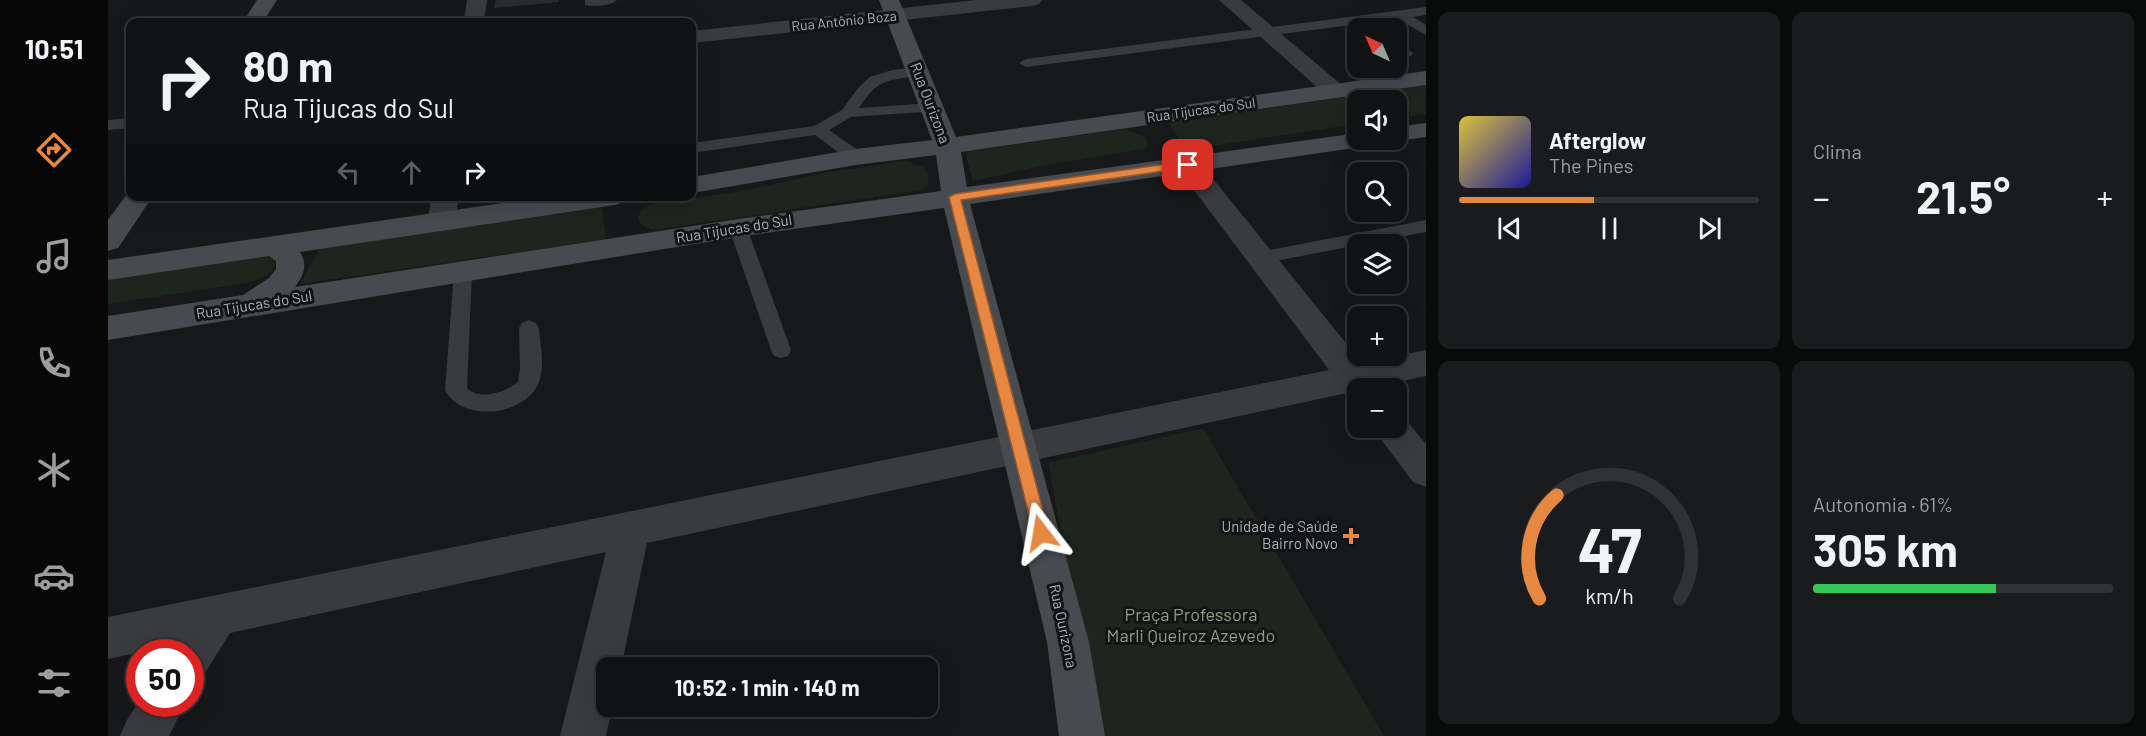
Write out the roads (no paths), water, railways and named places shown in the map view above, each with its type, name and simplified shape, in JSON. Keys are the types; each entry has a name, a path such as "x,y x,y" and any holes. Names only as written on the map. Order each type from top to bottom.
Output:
{"main road":[{"path":"256,18 267,0"},
{"name":"Rua Ourizona","path":"893,8 947,146 955,197 1068,642 1082,736"},
{"name":"Rua Tijucas do Sul","path":"696,184 856,157 1426,78"},
{"path":"1119,122 1143,128 1169,155"},
{"path":"1407,133 1426,130"},
{"name":"Rua Tijucas do Sul","path":"108,328 738,228 955,197 1169,155 1347,141"},
{"path":"108,241 136,201"},
{"path":"108,270 273,246 443,209 549,201"},
{"path":"631,201 621,212 623,226 635,237 654,242"},
{"path":"251,305 278,288 291,268 288,254 273,246"}],"street":[{"path":"475,18 477,0"},
{"name":"Rua Antônio Boza","path":"696,36 893,8 1032,0"},
{"path":"1229,0 1335,91"},
{"path":"1169,155 1260,258 1354,378"},
{"path":"1375,378 1426,363"},
{"path":"108,638 1019,446 1347,385"},
{"path":"1400,438 1426,471"},
{"path":"583,736 631,528"},
{"path":"202,639 217,615"},
{"path":"143,736 155,717"}],"lane":[{"path":"590,2 611,0"},
{"path":"1371,18 1426,11"},
{"path":"1400,14 1426,32"},
{"path":"1026,63 1347,21"},
{"path":"848,113 866,85 880,76 918,72"},
{"path":"696,147 818,130 848,113 932,108"},
{"path":"108,137 120,124"},
{"path":"818,130 856,157"},
{"path":"1260,258 1426,226"},
{"path":"738,228 782,350"},
{"path":"463,272 456,390 463,398 478,403 511,398 524,391 529,380 529,328"}],"place":[{"name":"Unidade de Saúde Bairro Novo","path":"1351,536"}],"park label":[{"name":"Praça Professora Marli Queiroz Azevedo","path":"1191,625"}]}
